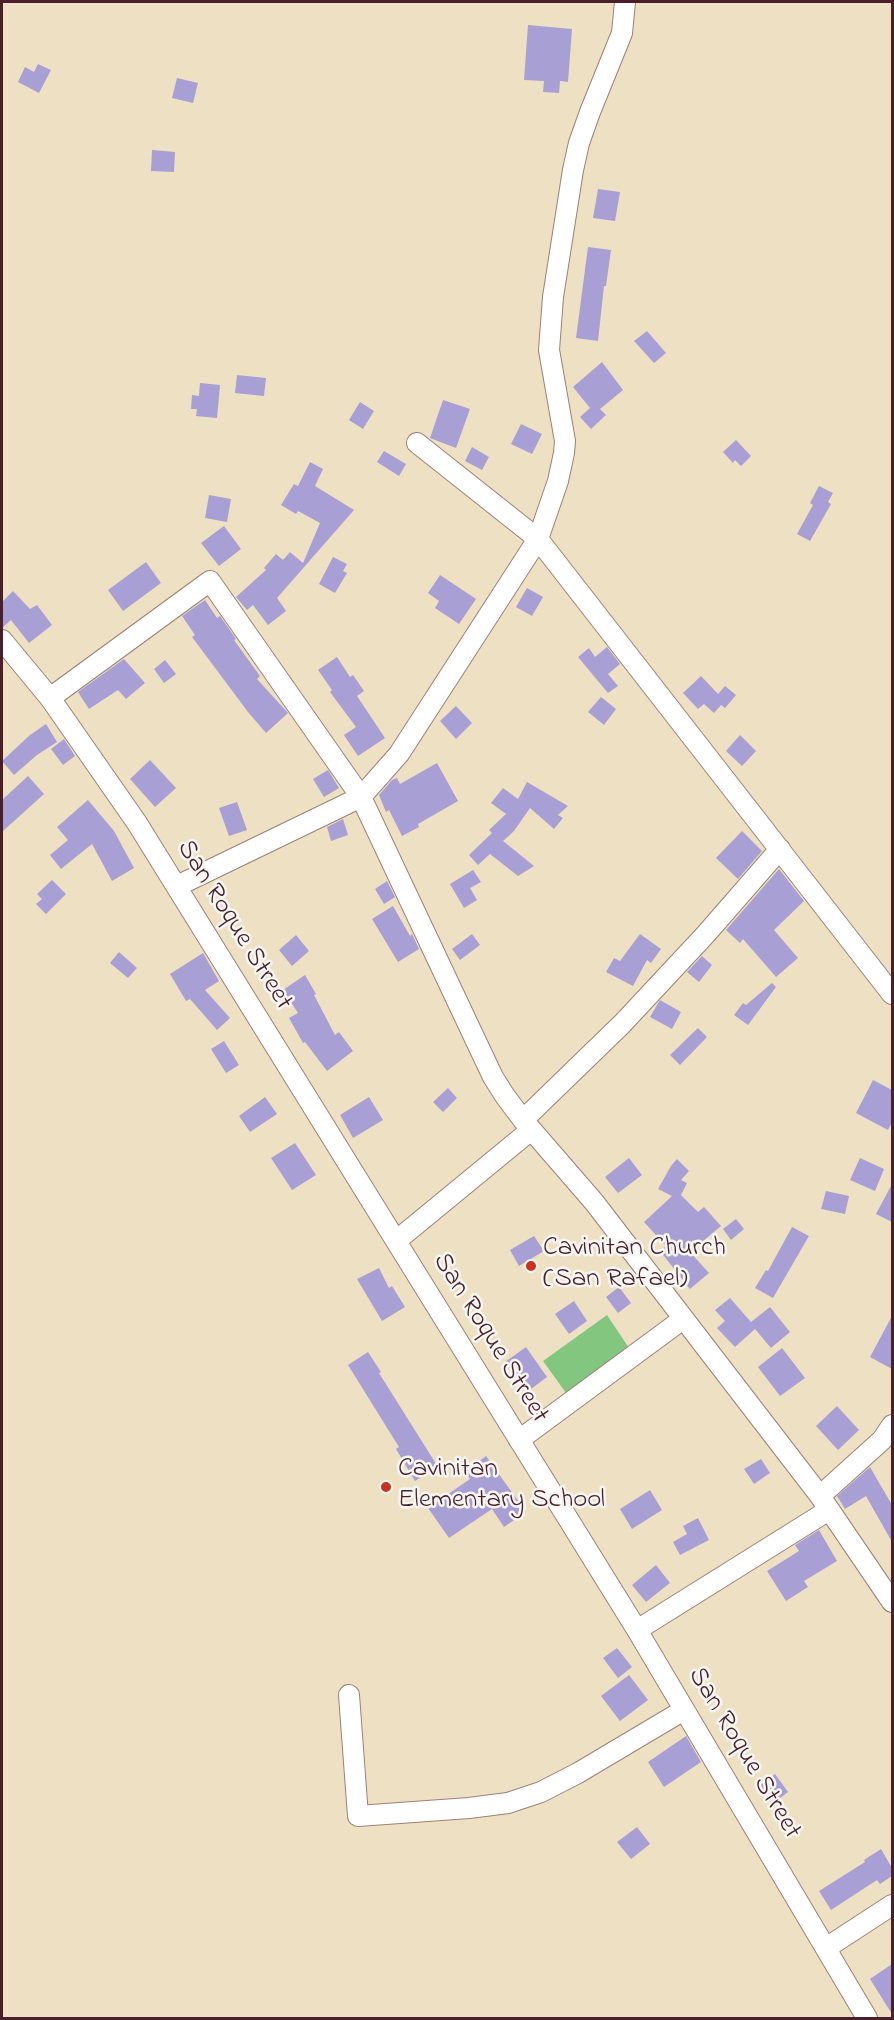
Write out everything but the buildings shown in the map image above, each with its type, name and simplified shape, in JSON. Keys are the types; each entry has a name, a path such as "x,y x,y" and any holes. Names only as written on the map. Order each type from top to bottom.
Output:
{"street":[{"path":"177,886 361,796 399,754 538,539 558,481 564,453 565,441 549,350 553,297 573,170 590,112 622,33 625,2"},
{"path":"417,443 538,539 892,994"},
{"path":"50,698 210,581 361,796 494,1077 527,1125 594,1202 825,1503 892,1602"},
{"name":"San Roque Street","path":"2,640 50,698 137,823 177,886 637,1630 867,2019"},
{"path":"396,1241 527,1125 706,934 780,849"},
{"path":"519,1440 684,1319"},
{"path":"637,1630 825,1503 882,1440 892,1425"},
{"path":"349,1695 358,1816 508,1803 541,1792 578,1773 684,1710"},
{"path":"826,1948 892,1905"}],"green space":[{"path":"607,1315 629,1348 566,1393 543,1361"}],"place":[{"name":"Cavinitan Church (San Rafael)","path":"531,1266"},
{"name":"Cavinitan Elementary School","path":"386,1487"}]}
